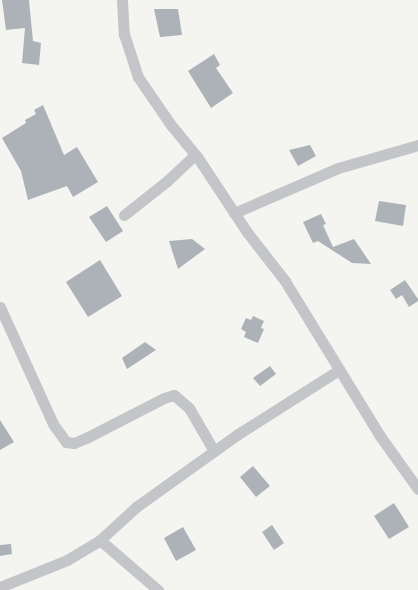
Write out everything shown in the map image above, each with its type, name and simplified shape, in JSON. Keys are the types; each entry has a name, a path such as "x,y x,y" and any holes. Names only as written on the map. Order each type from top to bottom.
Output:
{"street":[{"path":"122,0 124,34 138,77 171,125 195,155 234,213 285,281 380,436 418,490"},
{"path":"234,213 338,168 418,145"},
{"path":"124,215 195,155"},
{"path":"0,307 53,424 66,442 74,443 81,440 174,395 189,408 214,451"},
{"path":"0,587 67,560 100,540 136,507 214,451 339,370"},
{"path":"100,540 158,590"}],"building":[{"path":"2,0 29,0 33,41 41,43 39,65 22,63 25,28 6,30"},
{"path":"154,9 178,9 182,35 160,37"},
{"path":"214,54 220,65 216,68 233,93 211,108 188,71"},
{"path":"43,105 64,155 77,147 98,182 73,197 67,186 28,200 21,171 2,138 26,123 25,120 36,114 34,110"},
{"path":"310,145 316,156 298,166 289,150"},
{"path":"379,201 406,205 403,226 375,221"},
{"path":"107,206 123,231 106,242 89,217"},
{"path":"321,214 326,224 323,225 333,247 354,239 371,264 352,263 318,241 313,243 303,222"},
{"path":"192,239 205,249 178,269 169,241"},
{"path":"100,260 122,296 88,317 66,282"},
{"path":"405,280 418,299 409,307 402,295 396,299 390,290"},
{"path":"253,316 264,321 261,328 264,329 258,343 244,337 246,332 241,329 246,318 251,320"},
{"path":"145,342 156,350 127,369 122,358"},
{"path":"270,366 276,374 260,386 253,378"},
{"path":"0,420 14,442 0,450"},
{"path":"253,466 270,486 256,497 240,477"},
{"path":"394,503 409,527 389,539 374,516"},
{"path":"272,525 284,543 274,550 262,532"},
{"path":"183,527 196,550 176,561 164,538"},
{"path":"11,544 12,554 0,556 0,545"}]}
